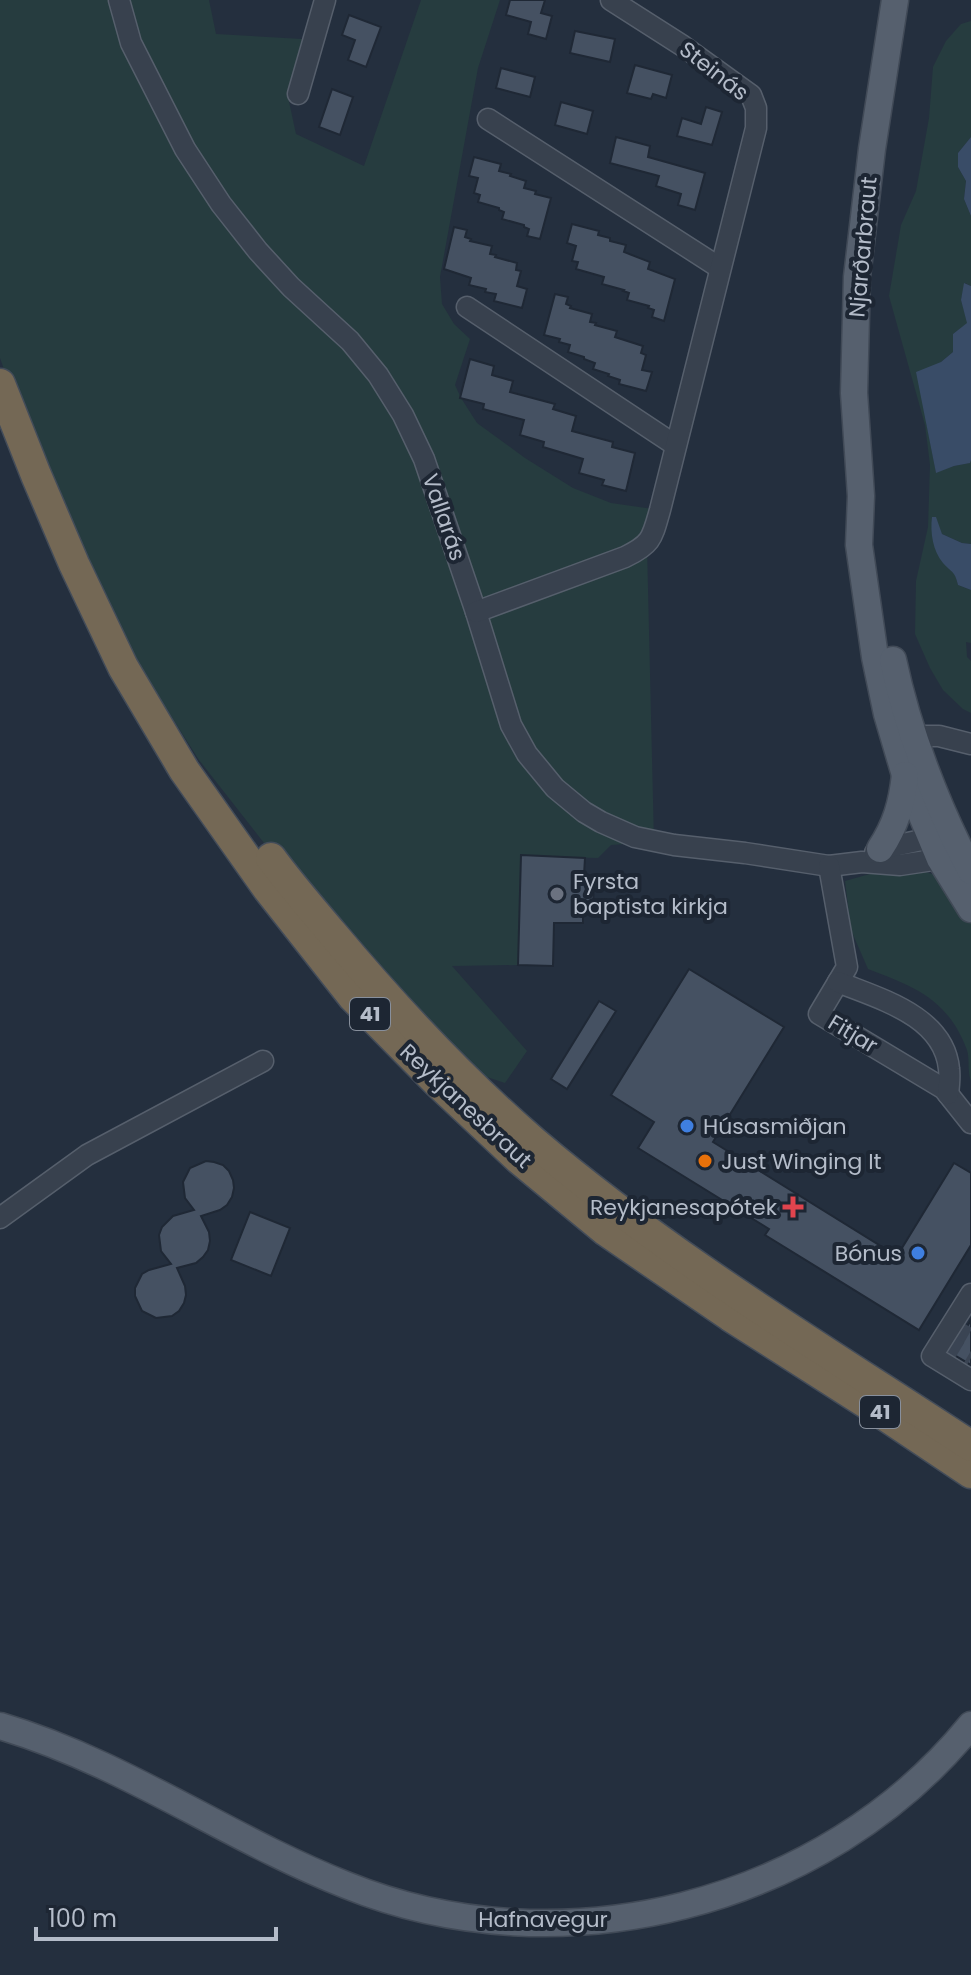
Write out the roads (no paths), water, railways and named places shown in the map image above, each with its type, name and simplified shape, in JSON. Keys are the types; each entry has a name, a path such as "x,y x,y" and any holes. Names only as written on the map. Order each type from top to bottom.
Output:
{"highway":[{"name":"Reykjanesbraut","path":"0,384 74,564 123,667 184,770 268,889 353,997 519,1159 606,1231 971,1473"},
{"name":"Reykjanesbraut","path":"74,564 207,774 283,875 362,969 451,1065 534,1142 621,1211 741,1296 971,1446"}],"main road":[{"name":"Njarðarbraut","path":"895,0 872,149 857,277 854,393 861,496 859,545 865,599 887,714 905,775 951,850"},
{"name":"Njarðarbraut","path":"861,496 895,671 913,736 971,909"},
{"path":"871,856 890,834 898,817 905,775"},
{"name":"Hafnavegur","path":"0,1726 95,1761 288,1860 377,1897 461,1918 516,1923 575,1923 635,1917 698,1903 767,1878 817,1854 864,1825 906,1792 971,1725"}],"street":[{"name":"Vallarás","path":"119,0 131,43 185,149 221,204 291,287 350,341 378,375 403,415 424,459 506,712 527,754 544,776 584,812 618,830 654,842 829,866 871,856 951,850"},
{"path":"298,94 325,0"},
{"name":"Steinás","path":"476,612 647,546 660,510 756,128 756,108 751,95 611,0"},
{"path":"488,119 720,268"},
{"path":"467,307 675,445"},
{"path":"913,736 939,736 971,744"},
{"name":"Fitjar","path":"829,866 847,967 819,1014 944,1089 971,1123"},
{"path":"838,982 921,1020 941,1041 949,1068 948,1094"},
{"path":"0,1218 87,1155 263,1061"},
{"path":"971,1294 932,1356 971,1380"}],"water":[{"path":"971,137 971,216 964,199 966,181 958,167 958,153"},
{"path":"964,283 971,286 971,460 970,463 936,473 916,372 941,362 953,352 953,334 967,323 961,300"},
{"path":"932,517 936,517 942,534 971,544 971,590 958,585 937,553 931,529"}],"tunnel":[{"path":"950,1327 971,1339"},
{"path":"942,1341 971,1358"}],"place":[{"name":"Fyrsta baptista kirkja","path":"557,894"},
{"name":"Húsasmiðjan","path":"687,1126"},
{"name":"Just Winging It","path":"705,1161"},
{"name":"Reykjanesapótek","path":"793,1207"},
{"name":"Bónus","path":"918,1253"}]}
